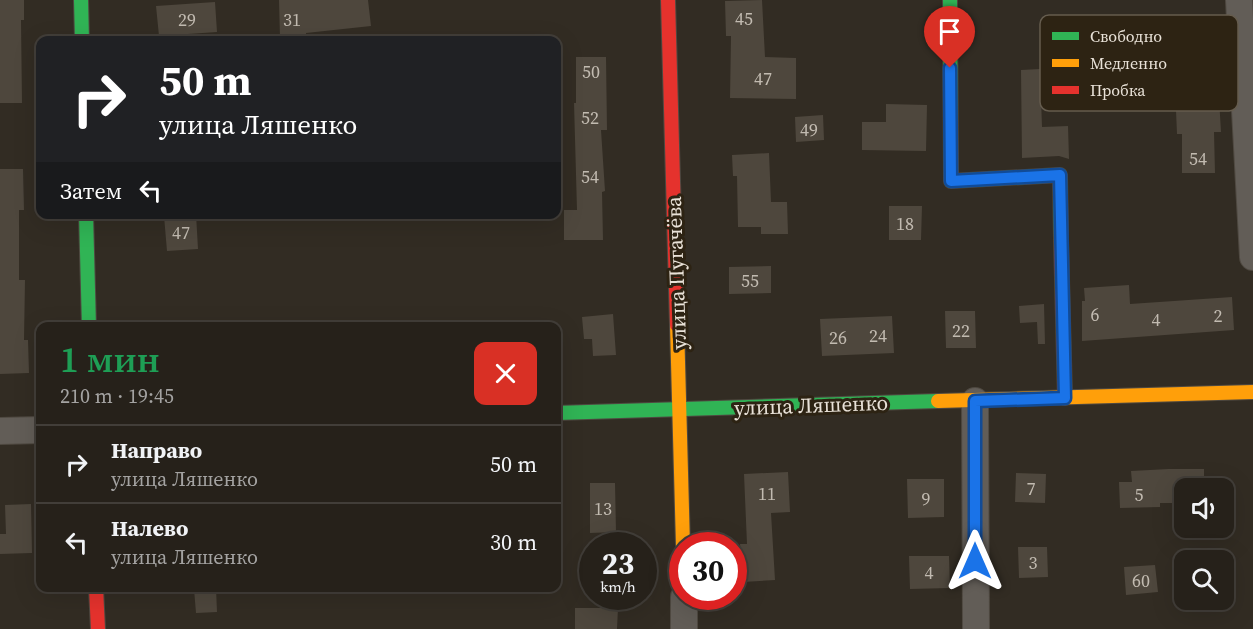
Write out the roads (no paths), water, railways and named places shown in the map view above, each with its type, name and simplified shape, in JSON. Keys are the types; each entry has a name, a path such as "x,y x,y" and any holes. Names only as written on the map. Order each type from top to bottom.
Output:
{"street":[{"path":"81,0 82,36"},
{"name":"улица Пугачёва","path":"668,0 683,532"},
{"path":"950,0 951,181 1060,175 1065,398"},
{"path":"1239,0 1253,257"},
{"path":"86,219 89,322"},
{"name":"улица Ляшенко","path":"561,413 1253,392"},
{"path":"975,401 976,629"},
{"path":"0,431 36,430"},
{"path":"96,592 98,629"},
{"path":"684,610 684,629"}]}
